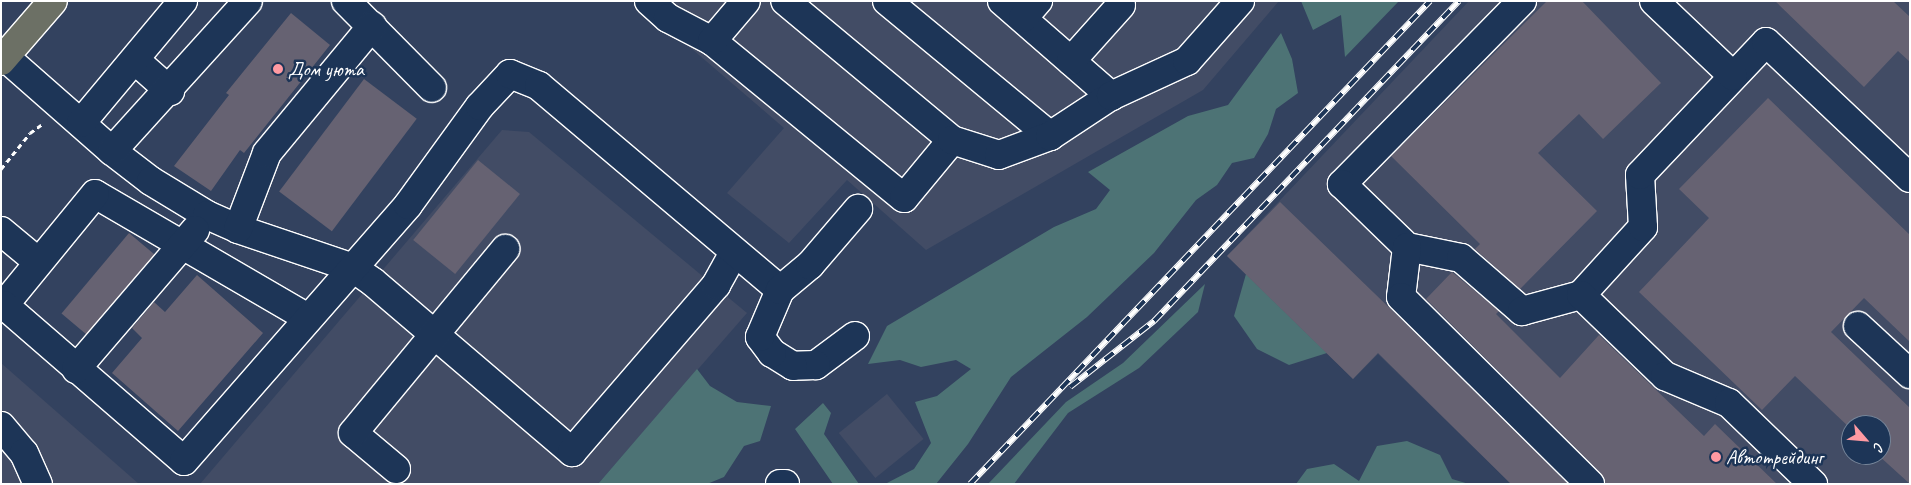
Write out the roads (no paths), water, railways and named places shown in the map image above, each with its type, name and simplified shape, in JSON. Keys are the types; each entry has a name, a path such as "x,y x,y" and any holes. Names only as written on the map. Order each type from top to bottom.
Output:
{"main road":[{"path":"3,59 52,1"}],"lane":[{"path":"81,123 183,1"},
{"path":"112,151 170,91 248,1"},
{"path":"346,1 432,88"},
{"path":"649,1 668,18 712,41 904,198 952,140"},
{"path":"712,41 746,1"},
{"path":"785,1 952,140 999,156 1050,136 1111,96 1188,61 1240,1"},
{"path":"887,1 1050,136"},
{"path":"1002,1 1030,10 1071,61 1111,96"},
{"path":"1522,1 1342,184 1407,247 1461,258 1522,311 1581,295 1643,227 1640,175 1766,42 1909,176"},
{"path":"1654,1 1733,76"},
{"path":"1071,61 1121,5"},
{"path":"238,230 267,154 372,26"},
{"path":"3,59 112,151 151,181 207,215 238,230 353,268 572,452 716,285 734,253"},
{"path":"135,60 170,91"},
{"path":"308,318 184,244 95,194 37,261 4,304 76,369 184,461 408,205 480,106 510,74 538,86 780,290"},
{"path":"855,336 816,364 793,366 772,353 760,336 780,290 810,265 858,209"},
{"path":"76,369 207,215"},
{"path":"1,231 37,261"},
{"path":"1407,247 1401,297 1590,484"},
{"path":"396,469 353,433 505,249"},
{"path":"1581,295 1665,376 1729,403 1813,484"},
{"path":"1858,326 1910,374"},
{"path":"1,426 24,453 38,484"},
{"path":"780,484 785,484"}],"railway":[{"path":"970,484 1430,1"},
{"path":"1070,387 1154,321 1459,1"}],"place":[{"name":"Дом уюта","path":"278,69"},
{"name":"Автотрейдинг","path":"1716,457"}]}
